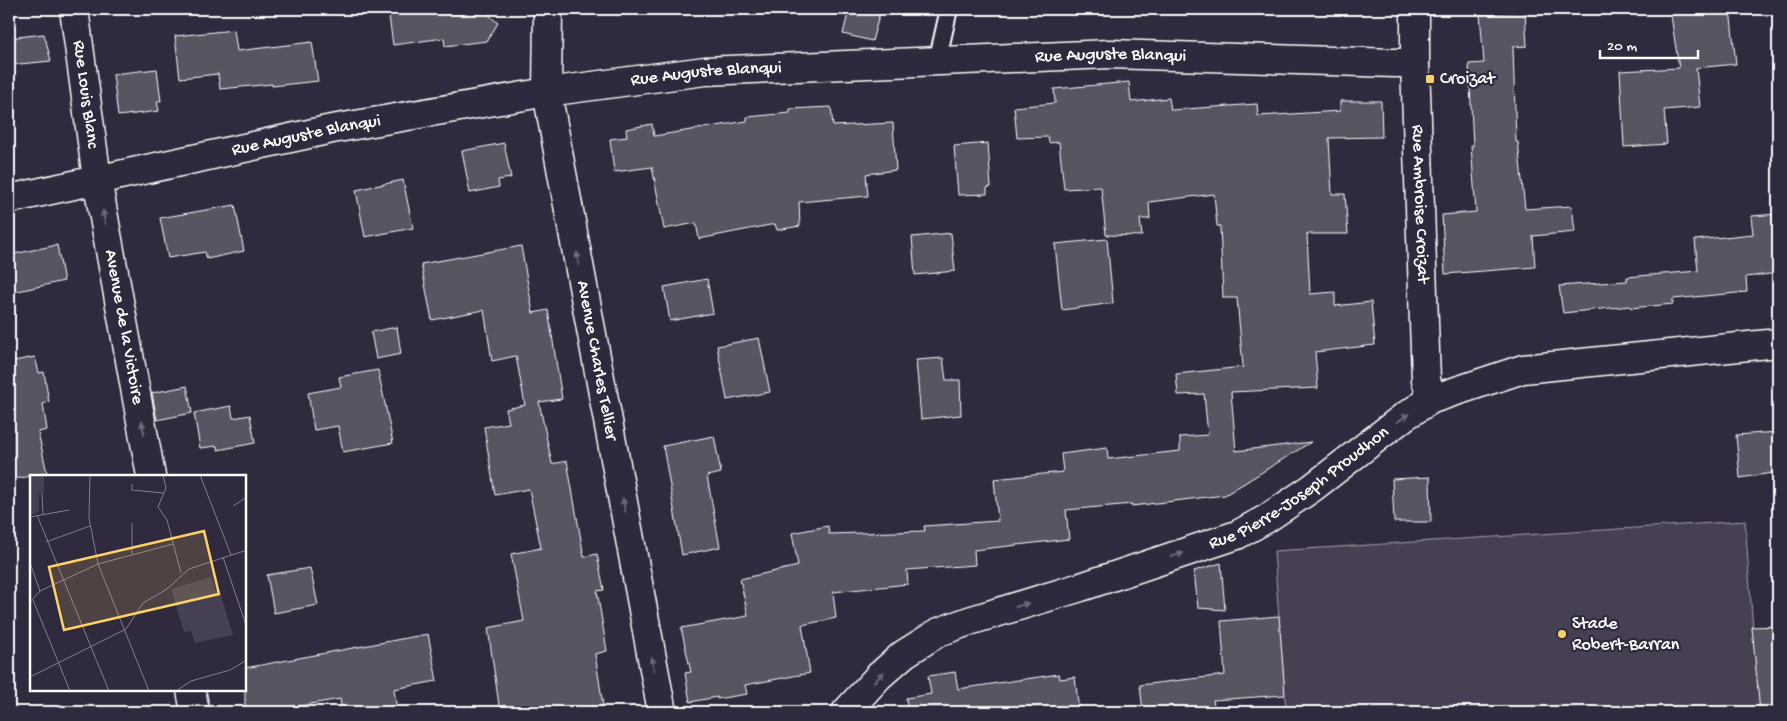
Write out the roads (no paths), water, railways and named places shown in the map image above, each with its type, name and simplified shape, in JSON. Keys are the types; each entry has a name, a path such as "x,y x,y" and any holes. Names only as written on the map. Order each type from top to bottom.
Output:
{"street":[{"name":"Rue Louis Blanc","path":"74,9 97,179"},
{"name":"Avenue Charles Tellier","path":"548,9 548,92 662,712"},
{"name":"Rue Ambroise Croizat","path":"1415,9 1415,63 1426,380 1432,399"},
{"name":"Rue Auguste Blanqui","path":"9,199 332,129 548,92 705,71 1110,54 1415,63"},
{"name":"Avenue de la Victoire","path":"97,179 152,475"},
{"name":"Rue Pierre-Joseph Proudhon","path":"846,712 879,676 904,654 939,632 1237,535 1266,520 1312,488 1405,416 1432,399 1523,369 1778,343"},
{"path":"191,691 195,712"}],"lane":[{"path":"936,62 949,9"}],"place":[{"name":"Croizat","path":"1430,79"},
{"name":"Stade Robert-Barran","path":"1562,634"}]}
